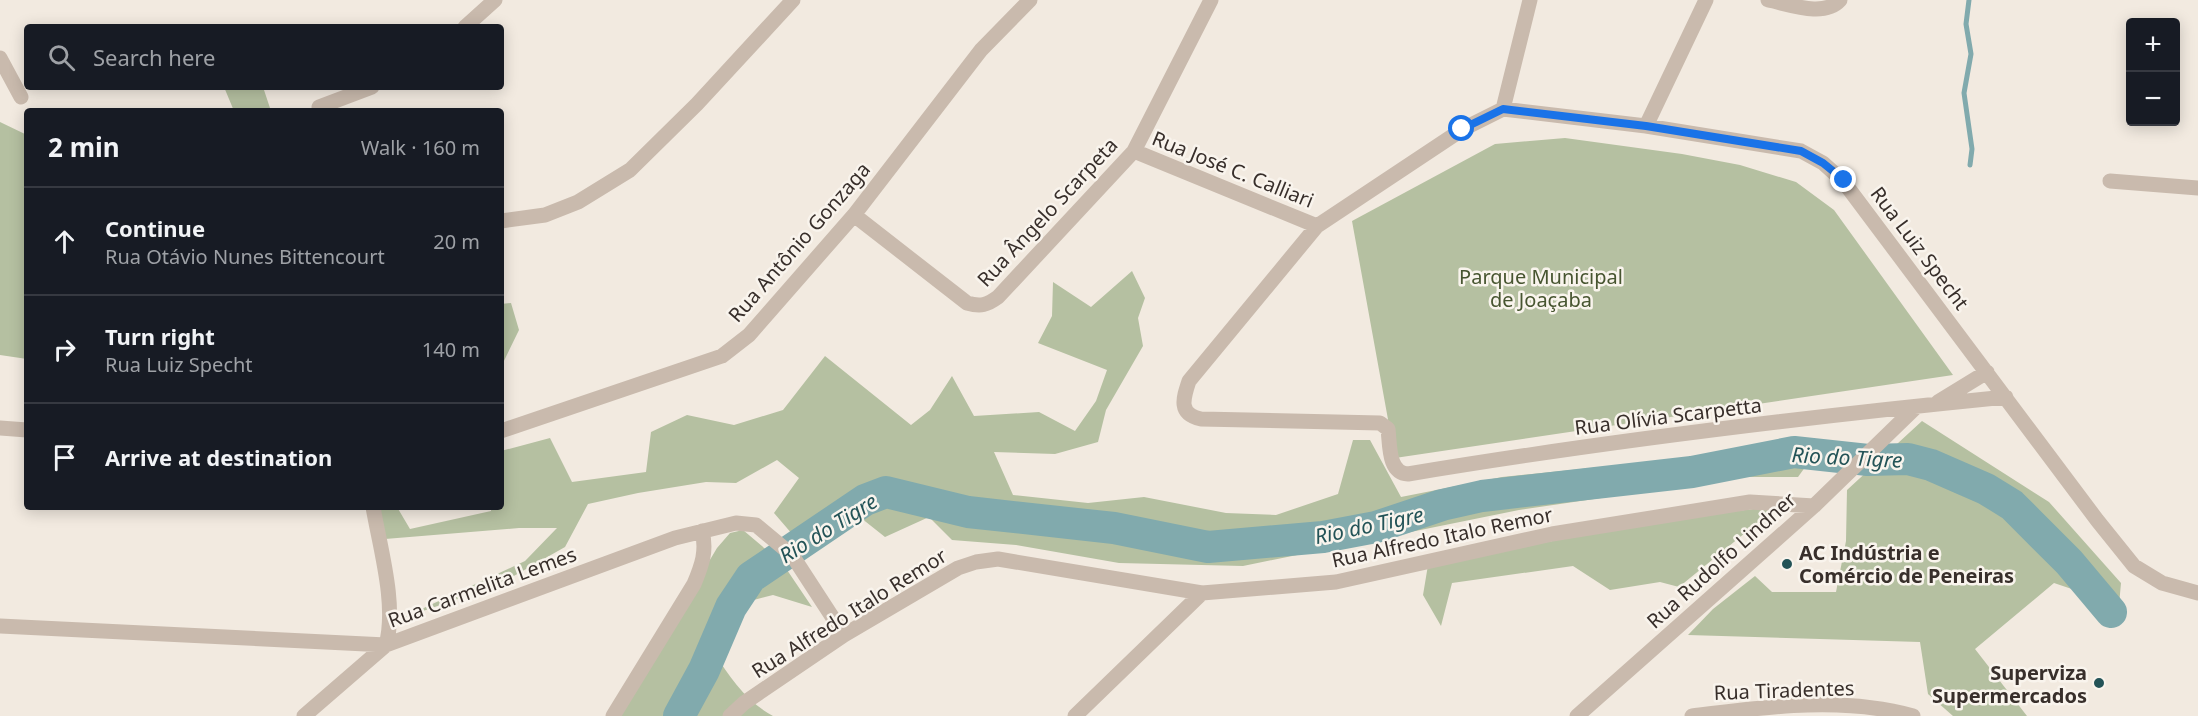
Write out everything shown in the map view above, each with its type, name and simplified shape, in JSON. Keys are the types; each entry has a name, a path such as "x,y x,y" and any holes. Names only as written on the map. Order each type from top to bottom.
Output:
{"street":[{"path":"468,24 495,0"},
{"path":"504,222 545,215 578,202 630,170 697,104 793,0"},
{"name":"Rua Antônio Gonzaga","path":"504,430 722,356 749,335 854,214 981,50 1030,0"},
{"name":"Rua Ângelo Scarpeta","path":"854,214 967,303 979,306 989,304 1134,151 1211,0"},
{"path":"1317,226 1462,129 1503,109 1530,0"},
{"path":"1646,126 1706,0"},
{"path":"1768,0 1821,10 1830,8 1839,1"},
{"path":"0,58 21,97"},
{"path":"319,108 364,90"},
{"name":"Rua Luiz Specht","path":"1503,109 1646,126 1801,151 1823,163 1844,180 2097,520 2134,566 2162,583 2198,593"},
{"name":"Rua José C. Calliari","path":"1134,151 1317,226"},
{"path":"2110,181 2198,188"},
{"name":"Rua Olívia Scarpetta","path":"1317,226 1189,381 1183,403 1186,412 1192,417 1201,420 1380,423 1388,429 1394,468 1400,474 1408,474 1704,431 2006,397"},
{"name":"Rua Olívia Scarpetta","path":"1934,404 1987,372"},
{"name":"Rua Rudolfo Lindner","path":"1577,716 1814,506 1916,407"},
{"path":"0,428 24,430"},
{"name":"Rua Alfredo Italo Remor","path":"730,716 744,703 844,635 958,568 976,562 998,559 1202,593 1336,582 1552,534 1750,502 1814,506"},
{"path":"304,716 386,645 389,633 388,595 374,510"},
{"name":"Rua Carmelita Lemes","path":"0,626 386,645 675,538 736,523 756,525 792,555 844,635"},
{"path":"613,716 694,584 703,562 705,544 702,531"},
{"path":"1075,716 1202,593"},
{"name":"Rua Tiradentes","path":"1692,716 1750,709 1844,705 1913,716"}],"green space":[{"path":"225,90 264,90 270,108 233,108"},
{"path":"0,122 24,134 24,359 0,355"},
{"name":"Parque Municipal de Joaçaba","path":"1565,138 1682,154 1740,165 1796,182 1834,210 1953,375 1395,458 1352,221 1495,144"},
{"path":"1132,271 1145,298 1138,318 1143,346 1106,410 1098,442 1055,454 994,452 1013,495 1088,503 1144,497 1226,513 1276,515 1338,494 1353,440 1370,440 1401,497 1502,477 1821,445 1798,477 1745,477 1519,510 1243,566 1119,563 1016,545 952,540 929,517 885,537 861,518 805,549 774,513 799,478 777,460 736,483 706,482 588,504 565,547 498,585 400,619 525,561 557,528 519,528 385,539 380,510 399,510 410,529 491,510 504,510 504,450 550,438 572,482 646,472 651,432 687,415 734,425 783,410 825,356 911,425 930,410 952,376 974,416 1039,412 1075,431 1096,401 1107,370 1038,343 1052,316 1053,282 1091,307"},
{"path":"511,303 519,330 504,361 504,304"},
{"path":"1922,421 2049,502 2121,583 2119,605 2054,583 1975,649 2027,716 1953,716 1928,694 1920,642 1688,635 1713,609 1755,576 1772,592 1836,592 1846,541 1847,490"},
{"path":"1778,506 1679,587 1660,582 1610,590 1573,566 1452,583 1441,626 1423,595 1428,565 1662,520"},
{"path":"743,530 783,564 812,607 773,595 746,602 715,654 740,689 764,711 773,716 617,716 717,548 730,533"}],"waterway":[{"path":"1969,0 1966,24 1971,54 1964,93 1972,149 1970,165"},
{"name":"Rio do Tigre","path":"679,716 704,670 731,607 751,577 865,500 886,492 968,512 1114,528 1208,547 1323,537 1376,527 1442,505 1482,496 1692,472 1794,452 1868,460 1908,459 1931,465 1986,489 2012,505 2069,562 2111,612"}],"place":[{"name":"AC Indústria e Comércio de Peneiras","path":"1787,564"},
{"name":"Superviza Supermercados","path":"2099,683"}],"route":[{"path":"1462,129 1503,109 1545,112 1801,151 1823,163 1844,180"}]}
